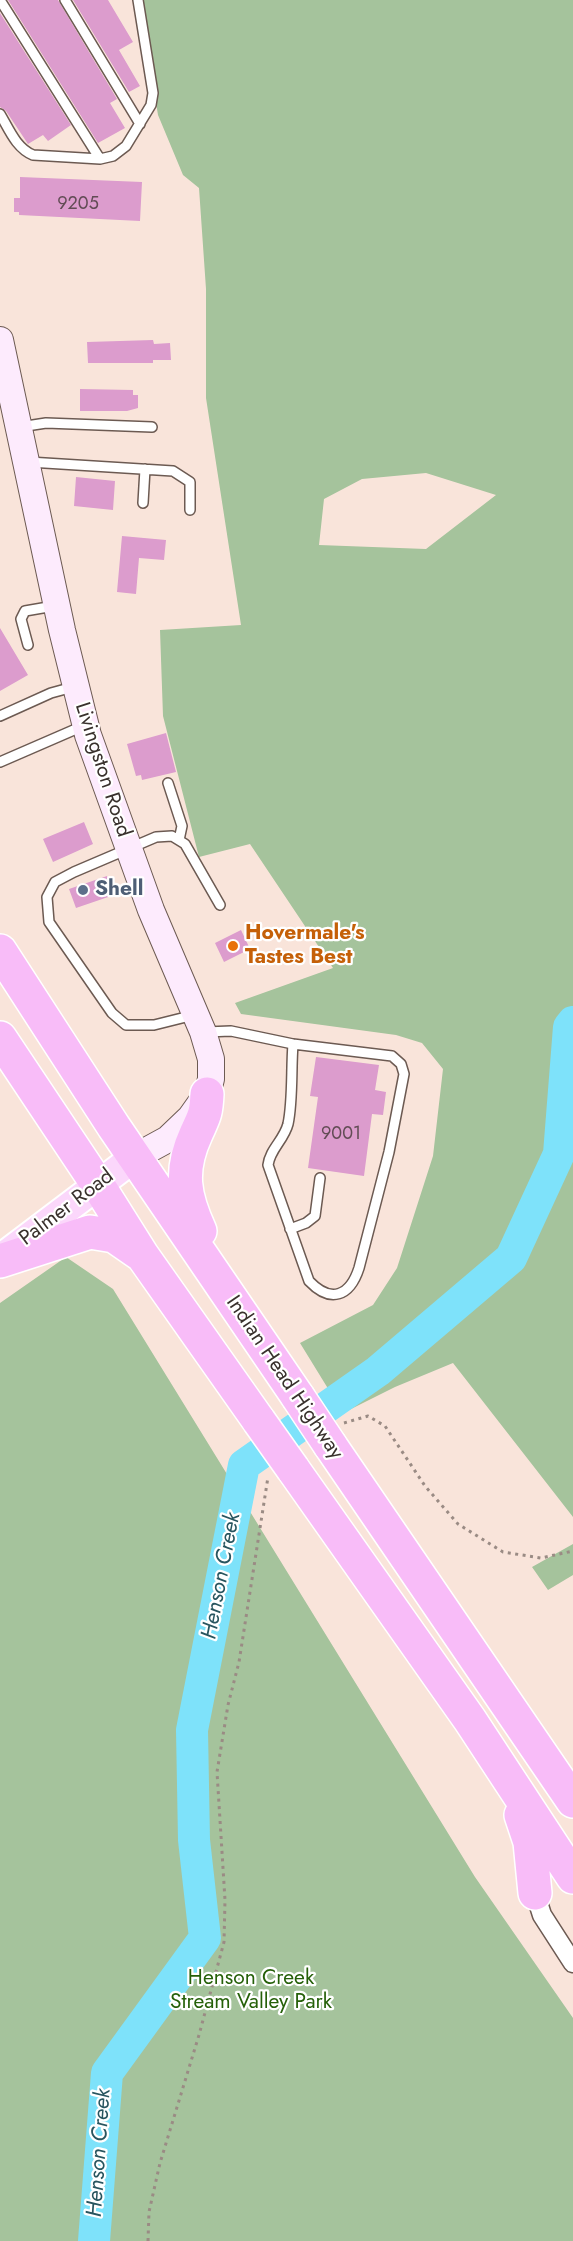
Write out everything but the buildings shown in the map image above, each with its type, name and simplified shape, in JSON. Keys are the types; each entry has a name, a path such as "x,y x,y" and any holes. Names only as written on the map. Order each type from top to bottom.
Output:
{"highway":[{"name":"Indian Head Highway","path":"0,951 58,1044 298,1397 336,1435 573,1801"},
{"name":"Indian Head Highway","path":"0,1038 98,1185 141,1255 259,1421 281,1472 470,1720 573,1877"},
{"path":"207,1094 206,1116 195,1135 187,1163 185,1189 189,1208 230,1298"},
{"path":"0,1260 90,1232 114,1236 141,1255"},
{"path":"508,1779 530,1842 536,1893 551,1883 573,1887"}],"main road":[{"name":"Livingston Road","path":"0,340 56,606 85,725 151,910 199,1023 211,1059 211,1079 207,1094 190,1118 168,1139 135,1157"},
{"name":"Palmer Road","path":"0,1260 135,1157"}],"street":[{"path":"536,1893 542,1915 573,1963"}],"lane":[{"path":"0,0 100,159"},
{"path":"65,0 140,124"},
{"path":"0,114 18,144 25,152 33,155 100,159 113,156 126,146 151,105 153,93 138,0"},
{"path":"14,414 46,423 152,427"},
{"path":"27,462 173,471 190,482 190,510"},
{"path":"142,503 145,469"},
{"path":"28,645 21,619 25,611 56,606"},
{"path":"0,716 51,693 76,687"},
{"path":"0,762 85,725"},
{"path":"168,783 182,826 179,840"},
{"path":"220,905 185,844 172,836 156,837 55,882 47,897 49,922 112,1013 126,1025 199,1023 293,1044 392,1056 401,1064 404,1074 389,1152 354,1282 346,1291 331,1295 319,1291 309,1281 268,1165 270,1153 281,1140 288,1124 293,1044"},
{"path":"290,1229 306,1223 315,1216 320,1178"}],"path":[{"path":"336,1435 368,1416 385,1426 425,1486 458,1524 503,1552 541,1558 573,1551"},
{"path":"148,2241 149,2211 160,2163 200,2035 224,1942 225,1900 217,1772 228,1705 239,1662 267,1478 281,1472"}],"green space":[{"path":"139,0 573,0 573,1517 453,1363 395,1387 343,1413 300,1343 373,1305 397,1268 433,1156 443,1069 422,1043 396,1035 241,1014 235,1003 333,968 250,844 199,857 163,716 160,630 241,625 206,398 206,289 199,188 183,175 158,115","holes":["426,473 496,495 426,549 319,545 324,499 362,479"]},
{"name":"Henson Creek Stream Valley Park","path":"66,1257 113,1289 475,1877 573,2018 573,2241 0,2241 0,1303"},
{"path":"573,1544 573,1575 548,1590 532,1567"}],"waterway":[{"name":"Henson Creek","path":"94,2241 107,2073 205,1938 194,1840 192,1730 244,1465 378,1371 511,1258 559,1154 569,1027 573,1022"}],"place":[{"name":"Shell","path":"83,890"},
{"name":"Hovermale's Tastes Best","path":"233,946"}]}
